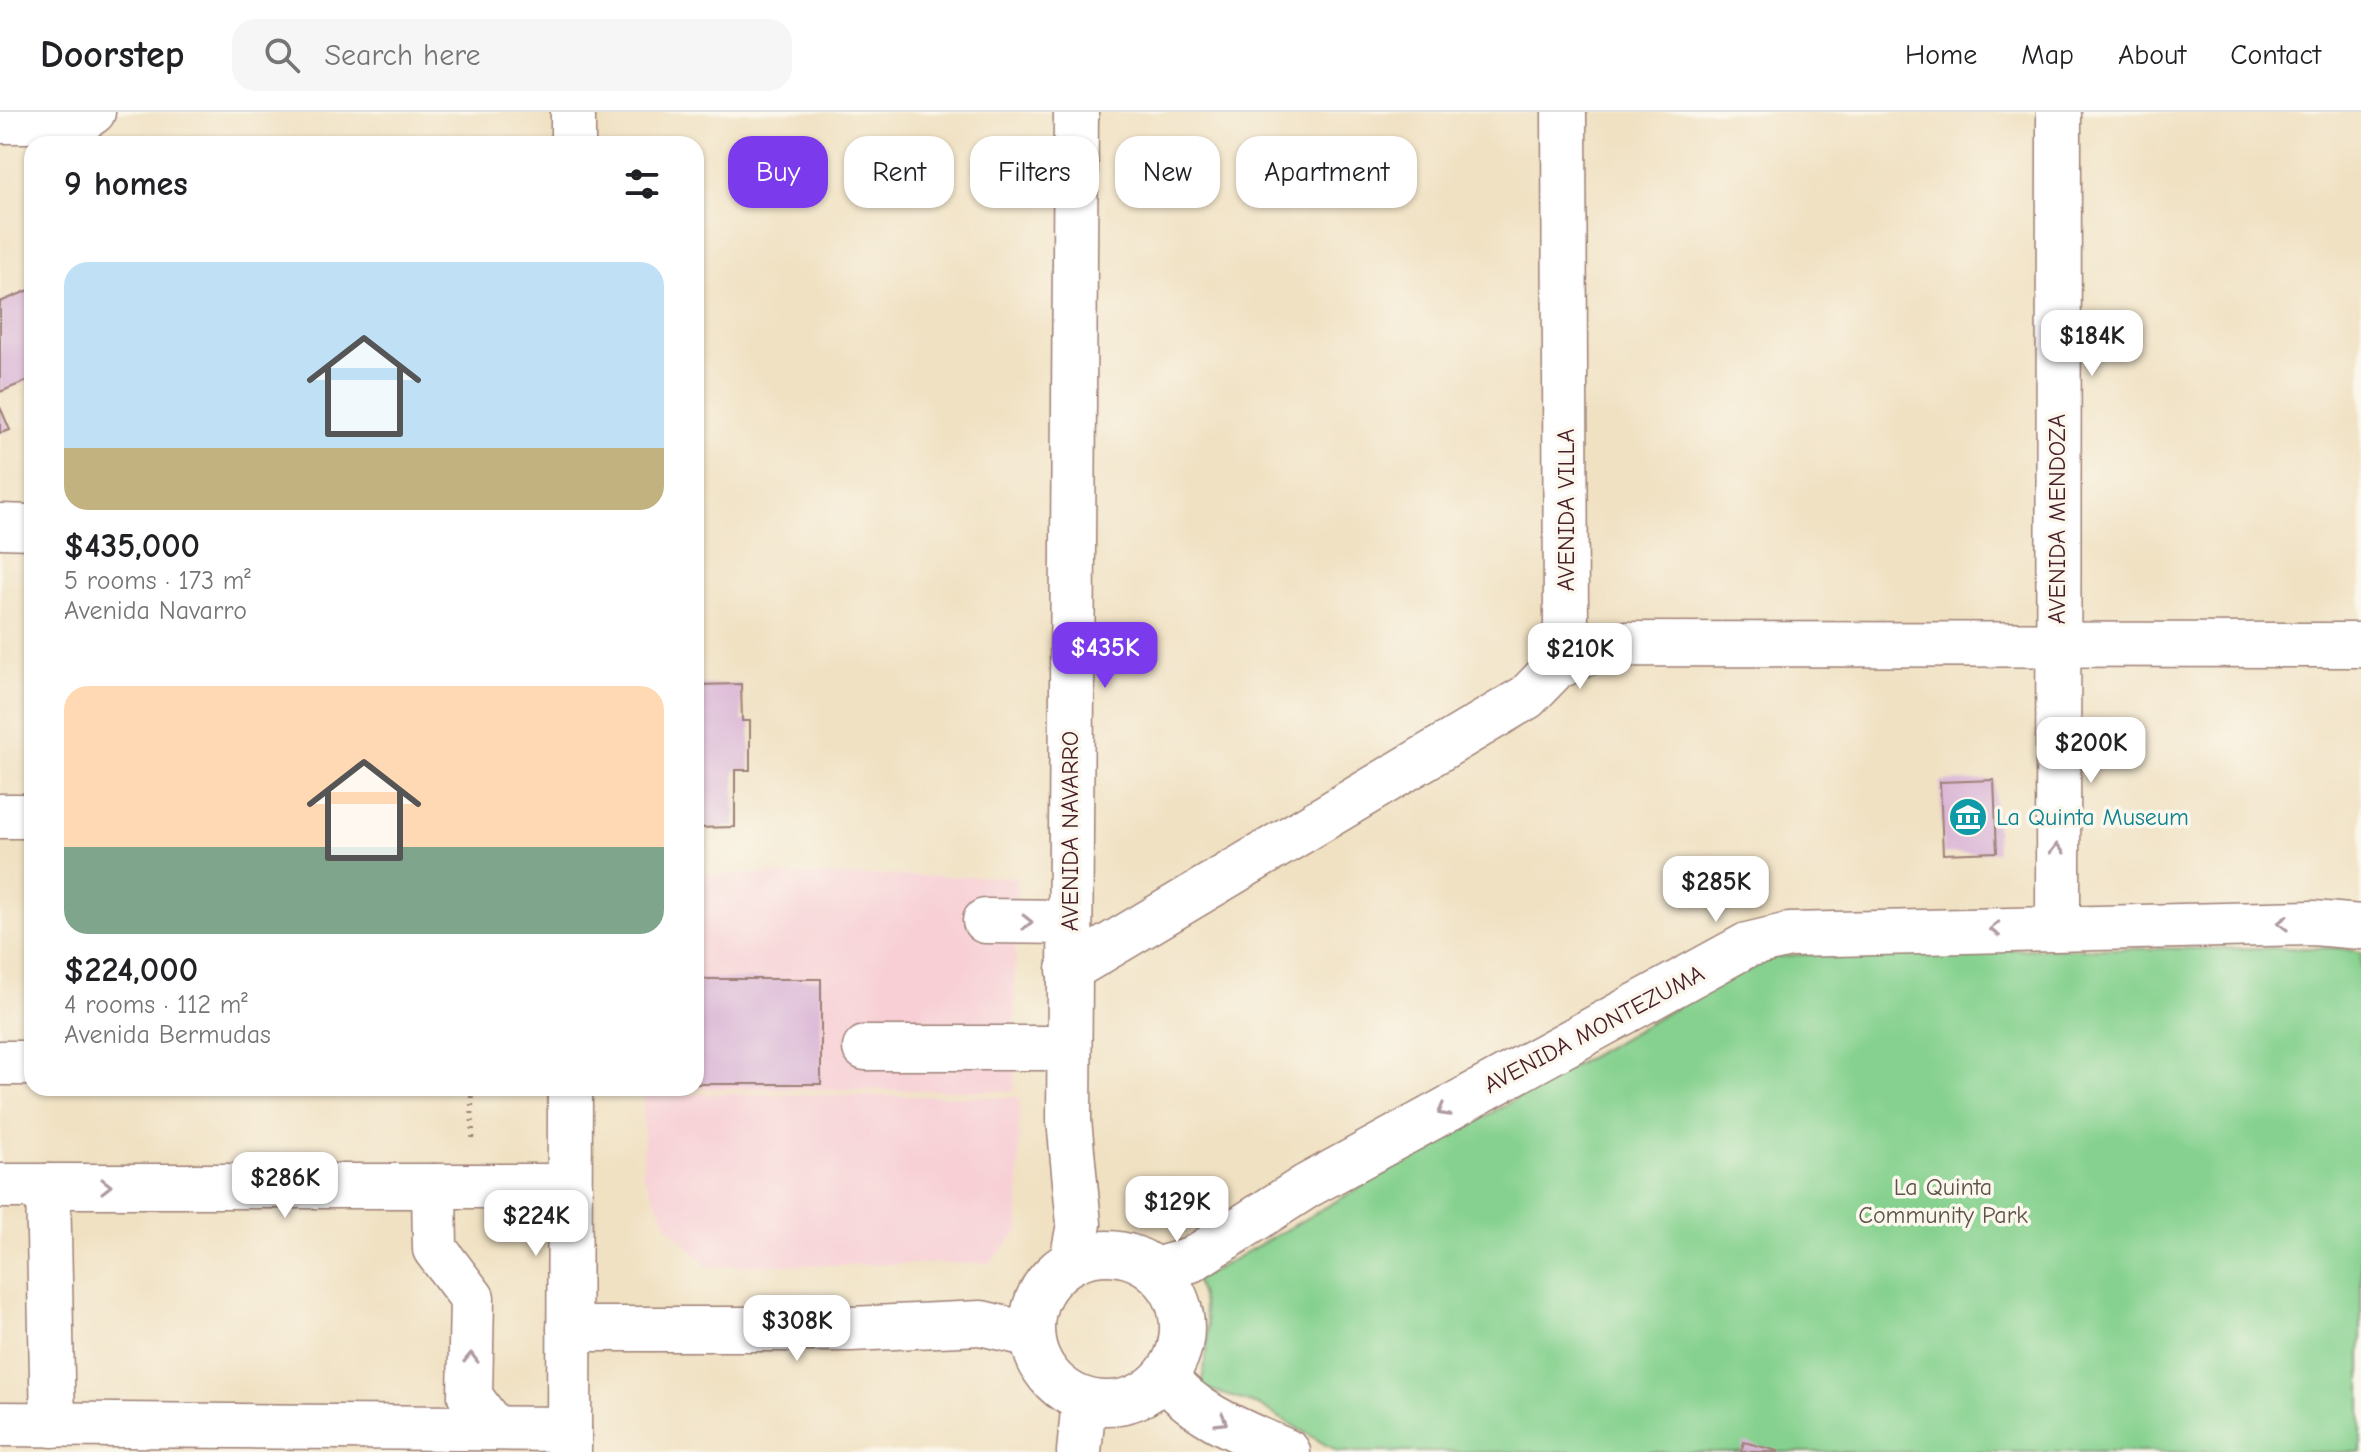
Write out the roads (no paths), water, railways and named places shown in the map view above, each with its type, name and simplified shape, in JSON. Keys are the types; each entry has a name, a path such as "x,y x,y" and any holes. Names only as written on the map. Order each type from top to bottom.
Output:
{"street":[{"path":"0,121 80,121 93,112"},
{"path":"573,112 573,136"},
{"name":"AVENIDA NAVARRO","path":"1072,1261 1079,1224 1069,1120 1076,112"},
{"name":"AVENIDA VILLA","path":"1069,970 1527,697 1555,668 1566,626 1564,112"},
{"name":"AVENIDA MENDOZA","path":"2058,927 2059,112"},
{"path":"0,526 24,527"},
{"path":"1555,668 1607,644 2361,645"},
{"path":"0,816 24,816"},
{"path":"985,921 1069,922"},
{"name":"AVENIDA MONTEZUMA","path":"1155,1270 1191,1260 1307,1186 1747,945 1789,935 2058,927 2313,923 2361,927"},
{"path":"865,1048 1069,1048"},
{"path":"0,1063 24,1063"},
{"path":"0,1424 385,1440 493,1428 569,1440 570,1096"},
{"path":"0,1186 570,1186"},
{"path":"48,1186 53,1425"},
{"path":"434,1186 435,1249 472,1298 470,1396 493,1428"},
{"path":"1100,1253 1129,1256 1155,1270 1174,1293 1182,1321 1179,1351 1165,1376 1142,1395 1114,1403 1084,1400 1058,1386 1040,1363 1032,1335 1034,1305 1049,1280 1072,1261 1100,1253"},
{"path":"569,1329 851,1329 981,1323 1032,1335"},
{"path":"1165,1376 1178,1394 1231,1427 1288,1452"},
{"path":"1079,1452 1084,1400"}],"place":[{"name":"La Quinta Museum","path":"1968,817"}],"park label":[{"name":"La Quinta Community Park","path":"1943,1201"}]}
